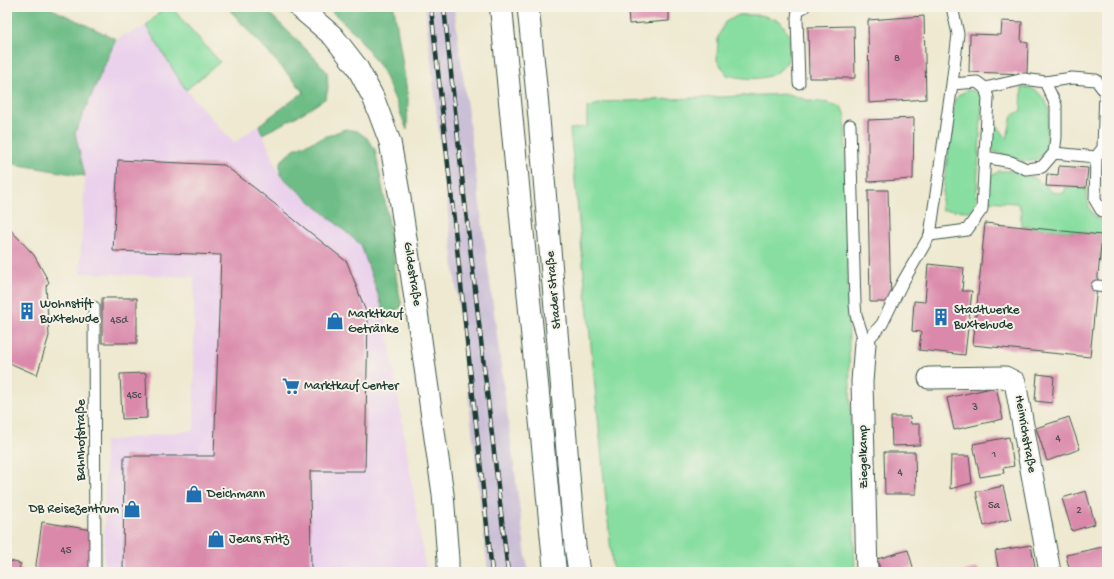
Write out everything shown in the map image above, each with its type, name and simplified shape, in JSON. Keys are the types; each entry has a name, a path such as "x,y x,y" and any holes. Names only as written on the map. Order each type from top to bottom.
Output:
{"street":[{"name":"Gildestraße","path":"299,7 333,36 357,67 373,97 390,142 400,198 442,486 448,572"},
{"path":"501,7 556,572"},
{"name":"Stader Straße","path":"528,7 539,111 575,546 579,572"},
{"name":"Ziegelkamp","path":"865,342 862,382 867,572"},
{"name":"Heinrichstraße","path":"929,378 1006,377 1015,382 1050,572"}],"lane":[{"path":"799,83 797,18 798,10 804,7"},
{"path":"850,126 855,304 856,315 865,342 882,324 901,285 930,235 958,34 952,7"},
{"path":"985,88 1024,79 1045,82 1072,78 1096,80 1105,92 1103,148 1096,157 1095,200 1101,210 1107,214"},
{"path":"930,235 967,230 982,209 988,98 985,88 977,82 952,84"},
{"path":"985,157 1011,162 1026,169 1042,167 1054,152 1056,137 1056,104 1045,82"},
{"path":"1054,152 1096,157"},
{"name":"Bahnhofstraße","path":"94,307 95,572"}],"shaded area":[{"path":"425,7 454,7 528,572 488,572"},
{"path":"146,26 186,90 234,143 259,125 280,175 361,245 385,315 426,572 104,572 105,441 194,430 194,277 80,273 85,176 75,133 116,39"}],"green space":[{"path":"14,7 48,7 116,39 75,133 85,176 7,163 7,18"},
{"path":"165,7 171,7 220,62 186,90 146,26"},
{"path":"227,7 263,7 314,57 327,72 328,88 326,98 295,117 262,134 259,125 304,92"},
{"path":"327,7 394,7 408,98 407,130 382,70 356,34"},
{"path":"739,15 761,15 780,21 790,35 787,62 781,69 762,78 741,78 727,75 717,60 718,37 725,22"},
{"path":"1022,87 1031,88 1038,92 1045,100 1049,109 1046,149 1036,160 1025,162 993,151 990,142 990,121 997,125 1007,139 1012,115 1021,111"},
{"path":"967,90 978,93 982,102 976,202 970,211 942,210 941,207 955,99"},
{"path":"788,94 810,101 829,103 841,107 845,117 855,572 613,572 570,129 587,127 587,108 605,102"},
{"path":"345,129 357,131 367,138 375,149 388,217 397,283 402,307 385,315 361,245 280,175 280,162 294,149"},
{"path":"999,171 1012,171 1034,178 1046,186 1051,192 1064,193 1066,187 1086,188 1092,213 1099,220 1107,223 1107,262 1100,262 1102,235 1021,226 1021,211 1017,203 986,201 987,185 990,177"}],"building":[{"path":"628,7 669,7 669,21 629,24"},
{"path":"924,16 926,99 869,103 868,20"},
{"path":"1002,21 1022,22 1021,42 1028,43 1027,74 969,72 970,34 1001,35"},
{"path":"854,26 855,78 809,78 808,27"},
{"path":"914,118 913,179 868,182 868,120"},
{"name":"Marktkauf Center","path":"118,160 224,165 347,262 368,317 365,471 310,471 311,572 123,572 124,456 214,456 221,255 113,251"},
{"path":"1059,166 1088,168 1086,188 1046,186 1047,174 1058,175"},
{"path":"868,190 888,190 891,302 870,302"},
{"path":"985,223 1102,235 1090,357 973,345"},
{"name":"Wohnstift Buxtehude","path":"7,226 34,255 49,282 46,286 49,336 37,375 7,362"},
{"name":"Stadtwerke Buxtehude","path":"928,264 964,268 962,291 972,291 965,355 919,350 921,332 912,331 914,301 925,302"},
{"path":"102,298 137,298 137,343 102,343"},
{"path":"146,373 147,418 122,419 120,374"},
{"path":"1037,374 1054,376 1052,403 1035,401"},
{"path":"996,387 1003,419 954,430 947,398"},
{"path":"891,417 910,417 911,424 920,424 920,445 892,446"},
{"path":"1069,417 1080,449 1047,461 1036,428"},
{"path":"1009,437 1014,466 1003,468 1004,473 980,477 973,444"},
{"path":"884,452 915,452 916,494 885,494"},
{"path":"951,456 969,456 972,483 950,489"},
{"path":"1003,486 1011,519 984,526 976,492"},
{"path":"1086,491 1095,524 1072,531 1062,498"},
{"path":"42,522 93,530 93,572 35,572"},
{"path":"1031,545 1036,572 999,572 995,551"},
{"path":"1107,546 1107,572 1070,572 1066,555"},
{"path":"908,550 913,567 896,572 881,572 877,559"},
{"path":"7,560 21,564 19,568 27,572 7,572"},
{"path":"978,568 979,572 965,572 965,571"}],"railway":[{"path":"431,7 492,572"},
{"path":"444,7 464,195 508,572"}],"place":[{"name":"Wohnstift Buxtehude","path":"27,311"},
{"name":"Stadtwerke Buxtehude","path":"941,317"},
{"name":"Marktkauf Getränke","path":"335,321"},
{"name":"Marktkauf Center","path":"291,386"},
{"name":"Deichmann","path":"194,494"},
{"name":"DB Reisezentrum","path":"132,509"},
{"name":"Jeans Fritz","path":"216,539"}]}
